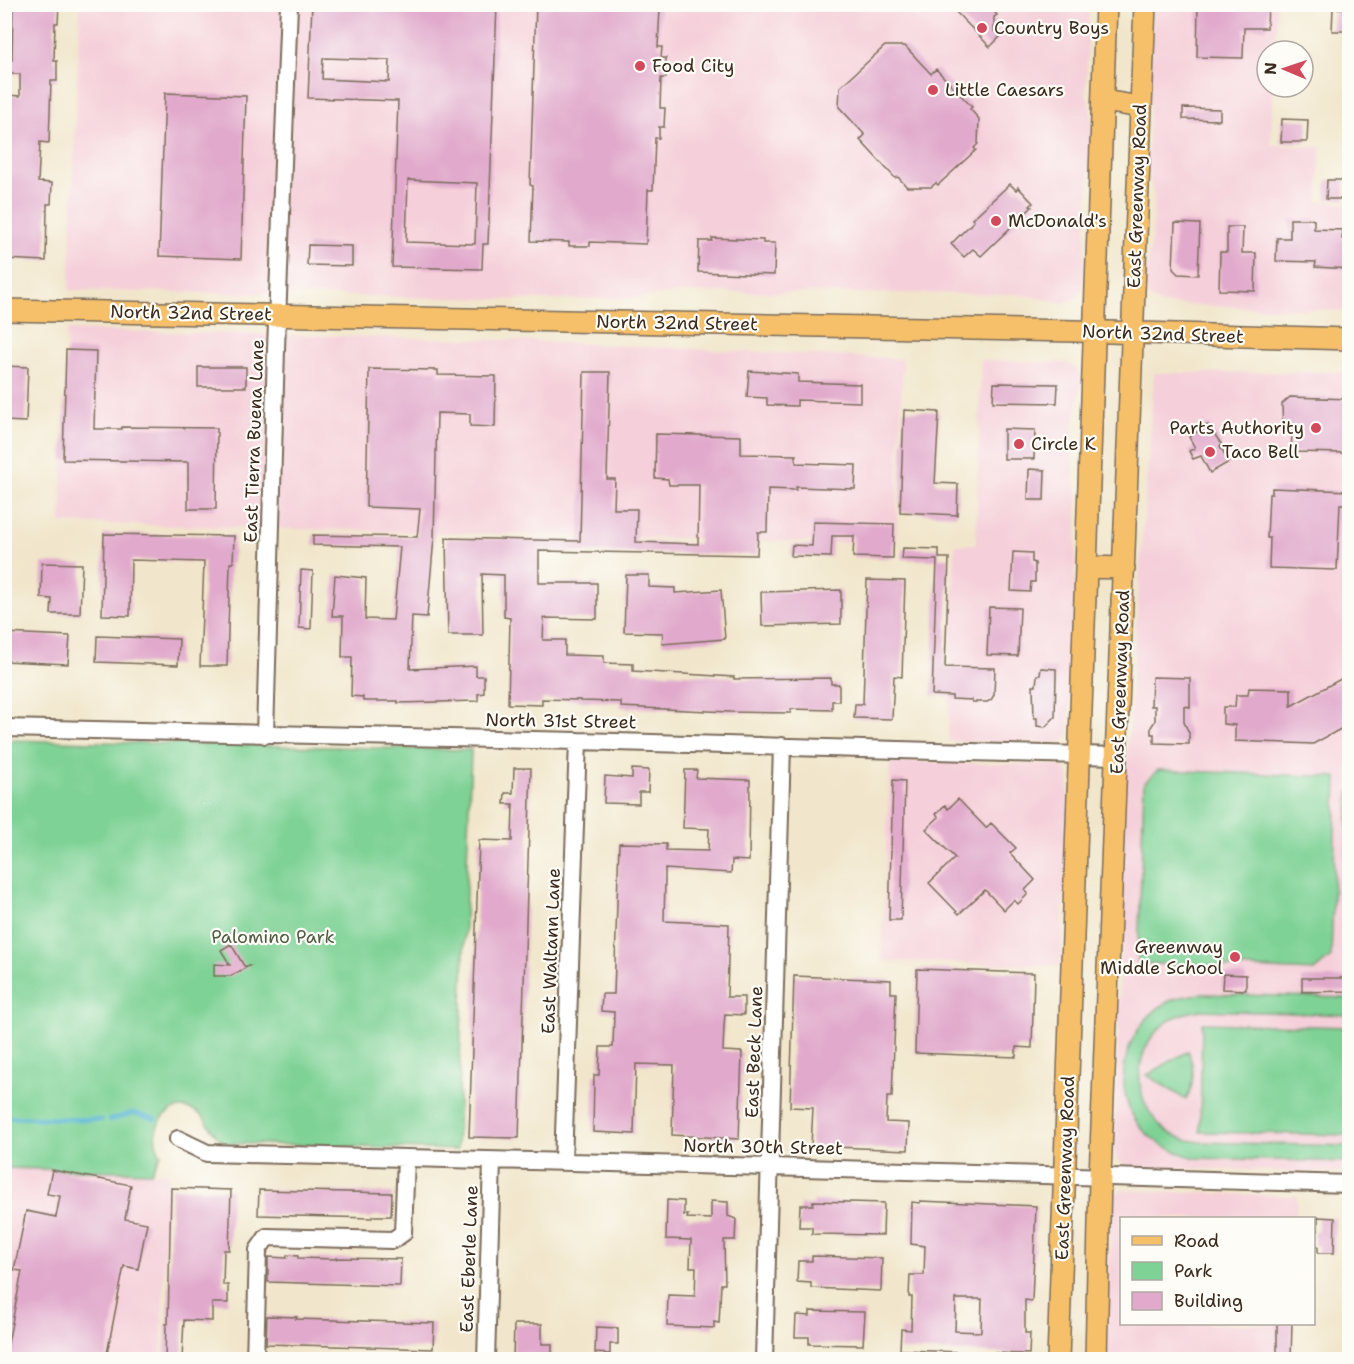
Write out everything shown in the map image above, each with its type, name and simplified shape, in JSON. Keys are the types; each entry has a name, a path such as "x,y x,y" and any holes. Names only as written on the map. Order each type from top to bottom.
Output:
{"main road":[{"name":"East Greenway Road","path":"1058,1359 1106,4"},
{"name":"East Greenway Road","path":"1096,1359 1144,4"},
{"path":"1103,101 1141,107"},
{"name":"North 32nd Street","path":"4,309 1350,339"},
{"path":"1086,567 1124,568"}],"street":[{"name":"East Tierra Buena Lane","path":"265,735 289,4"},
{"name":"North 31st Street","path":"4,728 1117,756"},
{"name":"East Waltann Lane","path":"563,1162 578,741"},
{"name":"East Beck Lane","path":"764,1359 782,746"},
{"name":"North 30th Street","path":"178,1139 207,1153 1350,1184"},
{"path":"255,1359 258,1250 267,1237 393,1240 402,1233 406,1158"},
{"name":"East Eberle Lane","path":"486,1359 492,1161"}],"shaded area":[{"path":"80,5 1089,5 1086,93 1092,117 1083,289 1079,296 1064,303 1018,294 682,292 638,298 540,300 69,290"},
{"path":"1153,5 1277,5 1276,39 1255,39 1255,99 1273,99 1271,145 1321,147 1318,201 1349,203 1349,311 1161,304 1149,297 1144,283 1152,238 1154,195 1147,171"},
{"path":"67,330 508,340 903,359 896,544 61,523"},
{"path":"981,360 1067,363 1077,369 1082,382 1073,427 1073,474 1078,497 1069,734 1065,739 1056,743 948,741 955,545 976,544"},
{"path":"1349,372 1349,1173 1128,1167 1117,1159 1114,1152 1127,755 1154,373"},
{"path":"890,761 1053,765 1061,766 1066,770 1069,777 1061,966 881,961"},
{"path":"5,1168 168,1173 161,1359 5,1360"},
{"path":"1121,1190 1297,1196 1296,1217 1120,1217 1120,1325 1293,1325 1293,1359 1106,1360 1111,1200 1114,1194"}],"green space":[{"name":"Palomino Park","path":"5,740 471,750 457,1150 226,1143 217,1136 200,1114 185,1108 168,1113 157,1127 157,1145 161,1154 151,1172 5,1168"},
{"path":"1158,770 1337,777 1331,957 1314,971 1138,963 1144,783"},
{"path":"1349,791 1350,964 1344,957"},
{"path":"1206,994 1349,998 1349,1015 1201,1010 1183,1014 1167,1022 1154,1034 1141,1064 1140,1081 1143,1098 1150,1113 1166,1130 1185,1139 1200,1142 1349,1146 1349,1162 1195,1158 1154,1140 1143,1130 1132,1114 1126,1097 1125,1061 1131,1044 1139,1028 1151,1014 1166,1003 1181,997"},
{"path":"1202,1023 1349,1027 1349,1135 1200,1132"},
{"path":"1188,1051 1193,1076 1186,1100 1147,1075"}],"building":[{"path":"13,4 59,4 58,23 55,23 54,61 57,61 57,81 51,81 49,143 40,142 38,182 52,183 51,204 47,204 46,261 4,259 9,95 20,96 20,74 9,74 9,60 12,60"},
{"path":"312,4 497,4 488,244 483,244 482,269 392,267 398,101 308,98","holes":["323,58 390,60 389,82 322,79","408,180 477,183 475,244 406,242"]},
{"path":"536,4 649,4 649,8 660,8 658,47 662,47 661,58 666,58 666,78 661,78 660,108 665,108 664,127 659,127 659,138 655,138 653,190 648,190 646,244 590,242 590,246 569,246 569,242 531,241 533,186 530,185"},
{"name":"Country Boys","path":"964,4 988,4 997,15 994,17 994,31 1000,37 990,47 956,12"},
{"path":"1198,4 1268,4 1267,28 1244,28 1243,58 1197,57"},
{"path":"1333,8 1350,8 1350,31 1332,31"},
{"path":"885,46 905,46 931,74 936,69 972,107 970,109 979,119 978,144 974,148 976,150 938,185 936,183 931,187 907,187 898,177 895,178 860,140 865,135 839,107 840,87"},
{"path":"165,93 246,96 241,259 159,256"},
{"path":"1183,108 1220,109 1220,120 1183,119"},
{"path":"1282,119 1308,120 1307,142 1281,142"},
{"path":"1327,180 1345,180 1345,199 1326,199"},
{"name":"McDonald's","path":"1010,184 1016,190 1018,187 1033,203 1030,206 1032,207 981,256 973,249 964,257 951,244 974,221 972,219"},
{"path":"1290,219 1314,220 1314,229 1343,230 1342,239 1350,239 1350,269 1315,267 1316,262 1276,261 1277,238 1290,238"},
{"path":"1175,223 1200,224 1198,275 1178,274 1173,269"},
{"path":"1227,227 1243,227 1242,253 1256,253 1255,291 1219,290 1220,252 1227,252"},
{"path":"712,238 763,240 763,243 775,243 774,275 698,272 699,241 712,241"},
{"path":"308,245 352,246 352,266 307,265"},
{"path":"66,350 96,351 94,429 217,428 216,509 188,509 188,462 63,460"},
{"path":"4,366 28,367 26,422 4,421"},
{"path":"198,367 246,367 246,387 198,387"},
{"path":"369,369 438,370 438,375 496,376 495,427 470,426 470,414 437,413 434,538 427,617 412,616 410,669 476,666 476,676 484,676 484,693 478,694 478,701 398,703 398,701 363,701 363,697 351,696 352,657 342,657 343,616 332,616 335,575 366,578 365,619 393,620 400,547 313,545 313,535 417,537 420,509 366,507"},
{"path":"749,371 798,374 798,382 860,384 860,402 797,400 797,406 767,405 767,398 747,397"},
{"path":"584,372 610,372 607,479 615,479 614,509 637,509 636,542 698,544 699,485 669,485 668,479 655,478 656,434 741,436 741,454 796,455 796,463 856,465 855,489 796,487 796,490 768,489 767,532 758,532 757,555 539,551 539,583 597,583 597,619 544,618 543,640 565,640 565,655 604,656 604,663 633,664 633,671 734,677 734,679 831,678 831,684 839,684 839,701 832,701 832,710 791,709 791,713 730,712 621,707 621,702 542,699 542,705 508,704 510,618 504,617 504,575 482,574 483,635 448,635 446,538 580,541"},
{"path":"994,383 1058,384 1057,403 993,402"},
{"name":"Parts Authority","path":"1290,397 1350,399 1349,453 1291,452 1292,433 1283,433 1282,404"},
{"path":"904,410 939,412 935,483 958,484 957,515 900,512"},
{"name":"Taco Bell","path":"1208,425 1222,445 1220,446 1229,462 1210,473 1201,456 1193,459 1189,451 1195,448 1189,437"},
{"name":"Circle K","path":"1004,429 1035,430 1034,459 1004,459"},
{"path":"1029,469 1045,470 1044,500 1028,500"},
{"path":"1272,488 1350,491 1350,504 1340,504 1337,570 1269,568 1270,538 1267,538 1269,494 1272,494"},
{"path":"813,522 894,524 893,558 853,557 854,536 832,536 831,557 791,556 792,545 812,546"},
{"path":"104,534 234,536 233,563 230,563 227,666 200,666 204,562 131,560 130,616 102,615"},
{"path":"903,548 939,549 939,558 949,558 945,667 995,668 994,695 991,700 972,702 972,700 952,699 952,696 932,695 937,560 902,559"},
{"path":"1013,552 1032,553 1032,562 1035,563 1035,582 1031,582 1030,592 1011,591"},
{"path":"42,563 82,564 80,614 51,614 52,599 41,598"},
{"path":"301,570 313,571 311,629 299,628"},
{"path":"626,575 649,575 649,587 675,588 675,593 721,590 725,639 662,644 663,633 624,632"},
{"path":"867,580 905,581 902,677 894,676 892,719 854,718 855,704 863,704"},
{"path":"841,590 841,624 762,626 761,592"},
{"path":"989,607 1020,608 1018,656 987,655"},
{"path":"4,633 70,636 68,664 4,661"},
{"path":"97,636 179,639 178,665 96,662"},
{"path":"1041,668 1056,669 1055,717 1045,727 1037,726 1037,718 1034,718 1033,686 1036,686 1037,675 1040,675"},
{"path":"1350,674 1350,724 1313,744 1235,741 1235,725 1223,724 1223,707 1235,707 1236,695 1248,695 1249,688 1291,689 1291,706"},
{"path":"1152,677 1190,678 1190,707 1184,706 1184,722 1189,733 1189,744 1154,743 1154,734 1151,734 1151,727 1155,721 1155,706 1151,706"},
{"path":"514,768 531,768 519,1138 469,1137 479,840 512,841 513,804 504,804 505,793 513,793"},
{"path":"632,769 649,770 648,792 639,792 639,804 604,803 605,776 632,778"},
{"path":"685,770 697,770 696,778 750,780 749,861 732,860 731,873 665,869 664,921 729,924 727,997 744,997 744,1015 725,1014 723,1051 742,1052 739,1139 672,1135 674,1065 636,1064 634,1134 593,1132 594,1075 599,1075 600,1047 613,1047 614,1012 601,1011 602,994 614,994 619,843 666,844 666,850 708,851 709,829 683,828"},
{"path":"893,780 905,781 901,920 889,920"},
{"path":"958,799 986,828 991,823 1016,848 1010,853 1035,880 1025,890 1028,894 1018,904 1014,900 1004,910 985,890 959,914 929,883 955,858 926,829 939,817 936,814 945,805 948,809"},
{"path":"231,944 244,966 249,966 231,976 214,976 214,964 230,965 221,950"},
{"path":"917,969 1034,973 1032,1048 1016,1047 1016,1057 915,1053"},
{"path":"1223,974 1246,975 1246,990 1222,989"},
{"path":"794,976 891,980 891,993 896,993 892,1097 887,1097 886,1122 909,1123 908,1150 811,1146 813,1108 790,1107"},
{"path":"1302,978 1350,978 1350,991 1302,992"},
{"path":"52,1170 131,1185 125,1219 147,1223 138,1269 124,1266 106,1359 5,1359 22,1271 14,1270 26,1211 56,1217 60,1196 47,1194"},
{"path":"171,1188 231,1190 229,1250 224,1250 223,1285 228,1285 228,1303 212,1303 212,1321 184,1320 182,1359 165,1359"},
{"path":"259,1190 392,1193 391,1216 373,1216 372,1218 258,1215"},
{"path":"667,1200 684,1201 684,1215 688,1215 687,1218 711,1219 711,1201 728,1202 728,1216 736,1219 735,1240 724,1240 725,1284 721,1284 719,1323 714,1322 714,1328 667,1326 668,1295 695,1296 696,1267 690,1267 691,1240 666,1239"},
{"path":"813,1201 884,1203 883,1235 812,1234 812,1227 799,1227 800,1205 813,1205"},
{"path":"920,1201 1036,1206 1032,1301 1025,1300 1025,1333 1030,1333 1029,1354 900,1350 901,1329 911,1330 910,1275 924,1275 925,1246 911,1244 912,1202 920,1203","holes":["956,1299 982,1299 981,1332 955,1331"]},
{"path":"1318,1217 1335,1218 1334,1253 1318,1253 1318,1246 1315,1246 1315,1230 1318,1231"},
{"path":"287,1255 298,1256 298,1258 401,1259 400,1286 268,1282 268,1257 287,1258"},
{"path":"812,1256 882,1258 881,1291 811,1288 811,1283 797,1282 798,1261 812,1261"},
{"path":"810,1311 865,1312 863,1345 809,1344 809,1337 795,1337 796,1315 810,1316"},
{"path":"267,1316 434,1323 433,1349 266,1344"},
{"path":"514,1324 542,1324 542,1344 552,1344 552,1359 513,1359"},
{"path":"1277,1325 1292,1325 1291,1359 1277,1359"},
{"path":"596,1327 618,1328 618,1344 610,1344 610,1354 595,1353"}],"waterway":[{"path":"110,1120 133,1113 155,1119"},
{"path":"4,1117 102,1120"}],"place":[{"name":"Country Boys","path":"982,28"},
{"name":"Food City","path":"640,66"},
{"name":"Little Caesars","path":"933,90"},
{"name":"McDonald's","path":"996,221"},
{"name":"Parts Authority","path":"1316,428"},
{"name":"Circle K","path":"1019,444"},
{"name":"Taco Bell","path":"1210,452"},
{"name":"Greenway Middle School","path":"1235,957"}]}
